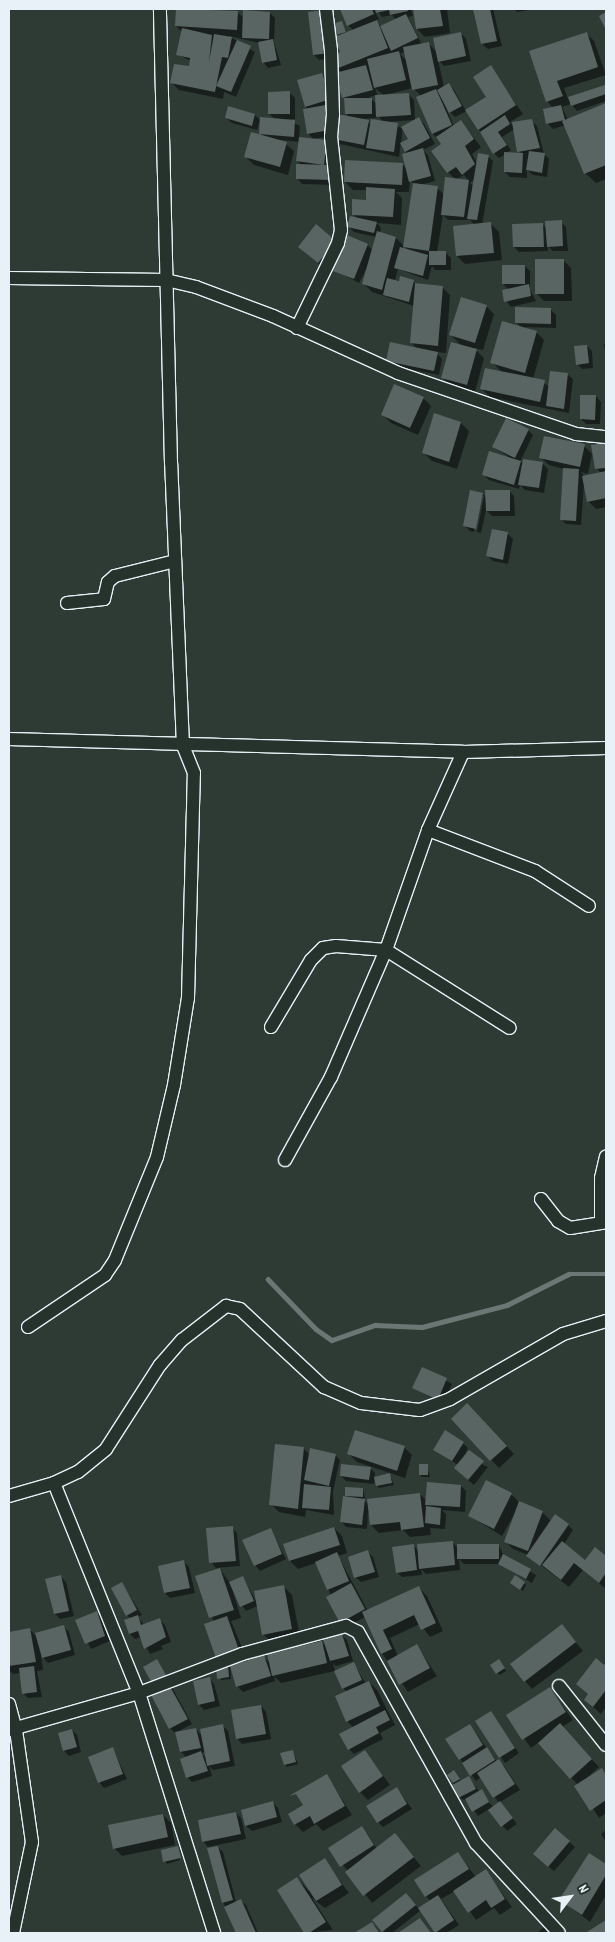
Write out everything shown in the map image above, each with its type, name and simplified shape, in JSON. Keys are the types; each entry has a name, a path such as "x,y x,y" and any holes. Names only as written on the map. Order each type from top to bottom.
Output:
{"street":[{"path":"28,1327 104,1275 115,1260 157,1157 174,1085 188,998 194,773 183,746 166,280 160,9"},
{"path":"298,328 338,243 341,230 331,137 333,115 331,50 326,9"},
{"path":"9,278 166,280 196,287 298,328 398,373 463,397 576,434 606,437"},
{"path":"67,603 104,599 108,582 115,576 175,561"},
{"path":"9,739 183,746 463,752 606,748"},
{"path":"285,1160 330,1077 386,950 428,830 463,752"},
{"path":"428,830 534,870 589,906"},
{"path":"271,1027 311,960 323,948 386,950 510,1028"},
{"path":"541,1199 558,1221 570,1228 604,1223 601,1178 606,1157"},
{"path":"9,1496 54,1483 78,1472 106,1449 160,1365 182,1340 226,1306 240,1309 324,1387 361,1403 412,1409 450,1399 563,1334 606,1321"},
{"path":"54,1483 139,1693 214,1933"},
{"path":"12,1730 139,1693 242,1654 346,1626 358,1632 476,1843 559,1933"},
{"path":"559,1686 606,1746"},
{"path":"9,1704 32,1842 13,1933"}],"building":[{"path":"176,9 238,11 237,30 175,26"},
{"path":"340,9 372,9 374,14 347,26"},
{"path":"375,9 408,9 408,11 390,15 389,10 376,13"},
{"path":"413,9 440,9 443,26 416,29"},
{"path":"473,9 490,9 497,41 481,44"},
{"path":"243,10 270,12 269,39 242,38"},
{"path":"325,10 330,53 313,55 308,12"},
{"path":"606,12 606,30 599,16"},
{"path":"406,14 418,38 391,51 380,26"},
{"path":"377,20 388,48 336,69 334,55 340,52 334,37"},
{"path":"342,21 346,32 336,35 332,24"},
{"path":"182,28 212,35 209,62 214,34 232,37 228,58 222,57 215,92 170,83 174,64 189,66 190,58 176,55"},
{"path":"461,32 466,56 438,62 433,38"},
{"path":"587,32 598,67 557,81 563,96 546,102 529,51"},
{"path":"273,39 277,60 262,63 258,42"},
{"path":"237,40 251,46 231,92 216,86"},
{"path":"429,42 438,85 412,90 403,47"},
{"path":"399,51 406,80 374,88 367,59"},
{"path":"366,65 373,90 342,98 335,73"},
{"path":"491,65 516,105 478,130 465,110 486,97 473,77"},
{"path":"322,73 331,99 305,107 297,80"},
{"path":"449,83 462,106 449,113 437,90"},
{"path":"605,85 606,94 571,106 568,97"},
{"path":"436,89 452,125 432,134 416,97"},
{"path":"290,91 290,114 268,114 268,92"},
{"path":"409,93 411,115 376,117 375,95"},
{"path":"344,98 372,98 372,114 345,114"},
{"path":"606,103 606,165 584,174 562,121"},
{"path":"326,105 330,130 307,134 303,109"},
{"path":"561,105 565,120 546,124 543,109"},
{"path":"228,106 255,114 252,126 225,118"},
{"path":"338,114 369,120 364,145 333,139"},
{"path":"505,115 510,124 498,132 507,145 493,154 480,132"},
{"path":"260,117 295,120 294,137 259,134"},
{"path":"419,117 430,138 405,152 400,143 408,139 401,127"},
{"path":"371,119 398,123 394,152 366,148"},
{"path":"532,119 540,148 517,152 512,122"},
{"path":"461,120 474,139 465,146 475,164 462,175 456,167 447,173 431,151 441,144 436,137"},
{"path":"251,132 287,142 280,167 244,157"},
{"path":"299,137 327,140 324,165 296,161"},
{"path":"423,148 431,176 409,182 402,154"},
{"path":"529,151 545,153 542,173 526,170"},
{"path":"504,152 523,153 522,173 504,172"},
{"path":"478,153 489,155 477,220 467,219"},
{"path":"345,160 403,163 402,185 344,182"},
{"path":"296,164 331,165 331,180 296,179"},
{"path":"445,177 469,180 464,217 441,215"},
{"path":"413,183 438,186 429,251 403,247"},
{"path":"366,187 395,189 393,217 352,215 352,199 366,200"},
{"path":"350,216 377,222 374,233 347,227"},
{"path":"562,220 563,246 547,247 545,221"},
{"path":"491,222 494,253 456,256 453,226"},
{"path":"543,223 544,247 513,247 512,224"},
{"path":"316,224 336,241 318,263 298,247"},
{"path":"377,231 396,237 382,290 362,284"},
{"path":"347,235 368,244 354,279 333,271"},
{"path":"400,247 428,255 423,276 394,268"},
{"path":"429,251 446,251 446,265 429,265"},
{"path":"535,259 564,259 564,294 535,294"},
{"path":"502,265 525,265 525,284 502,284"},
{"path":"400,276 414,280 409,302 383,295 387,278 399,281"},
{"path":"415,283 443,286 438,346 410,343"},
{"path":"529,284 531,296 504,302 502,290"},
{"path":"461,297 487,305 475,343 449,335"},
{"path":"515,307 551,308 551,324 515,323"},
{"path":"502,321 537,331 525,373 490,363"},
{"path":"390,342 438,352 434,371 386,361"},
{"path":"451,342 477,349 467,385 441,378"},
{"path":"587,345 589,363 576,365 574,346"},
{"path":"485,368 545,380 540,402 480,389"},
{"path":"550,371 568,373 564,409 546,406"},
{"path":"394,384 424,397 410,428 381,415"},
{"path":"580,395 596,395 595,420 580,419"},
{"path":"434,413 461,422 449,462 422,453"},
{"path":"506,418 529,429 515,458 492,447"},
{"path":"544,436 585,444 580,467 539,458"},
{"path":"606,443 606,468 595,469 591,445"},
{"path":"489,451 521,461 514,485 482,475"},
{"path":"523,459 543,462 539,488 518,485"},
{"path":"563,468 579,469 576,521 560,520"},
{"path":"606,471 606,498 587,502 582,476"},
{"path":"470,490 483,493 476,529 463,526"},
{"path":"485,490 510,490 510,511 486,511"},
{"path":"492,529 508,532 503,560 486,556"},
{"path":"422,1367 447,1378 438,1400 412,1388"},
{"path":"467,1403 507,1446 490,1461 451,1419"},
{"path":"355,1430 405,1446 397,1471 347,1454"},
{"path":"445,1430 464,1442 452,1461 433,1450"},
{"path":"275,1444 304,1447 298,1509 269,1505"},
{"path":"310,1448 336,1454 329,1486 304,1480"},
{"path":"469,1450 484,1461 468,1480 454,1468"},
{"path":"341,1464 371,1467 369,1480 340,1476"},
{"path":"419,1464 428,1464 428,1475 419,1475"},
{"path":"390,1473 392,1483 376,1486 374,1477"},
{"path":"486,1480 512,1493 494,1529 468,1516"},
{"path":"427,1482 461,1485 460,1507 425,1505"},
{"path":"304,1484 331,1487 329,1510 302,1508"},
{"path":"345,1487 363,1488 363,1497 345,1496"},
{"path":"420,1493 424,1527 401,1530 400,1522 370,1525 367,1499"},
{"path":"343,1496 365,1499 362,1525 340,1522"},
{"path":"519,1501 543,1511 528,1551 504,1542"},
{"path":"426,1506 441,1508 440,1525 425,1523"},
{"path":"555,1514 569,1524 540,1566 526,1556"},
{"path":"233,1526 236,1561 209,1563 206,1528"},
{"path":"334,1527 340,1545 289,1561 283,1544"},
{"path":"271,1528 282,1554 254,1566 242,1540"},
{"path":"453,1541 455,1565 419,1569 417,1544"},
{"path":"562,1541 585,1560 595,1547 606,1556 606,1573 599,1583 574,1563 561,1580 542,1565"},
{"path":"414,1544 417,1570 396,1573 392,1547"},
{"path":"457,1544 499,1544 499,1559 457,1559"},
{"path":"368,1550 375,1572 354,1578 348,1557"},
{"path":"337,1552 349,1581 327,1590 315,1562"},
{"path":"503,1554 531,1569 526,1579 498,1564"},
{"path":"184,1560 190,1588 164,1593 158,1566"},
{"path":"220,1568 234,1610 209,1618 195,1576"},
{"path":"61,1575 69,1611 54,1614 45,1579"},
{"path":"515,1575 525,1582 520,1590 510,1583"},
{"path":"243,1576 254,1601 240,1607 229,1582"},
{"path":"122,1582 137,1610 126,1616 111,1588"},
{"path":"351,1583 365,1609 340,1623 326,1597"},
{"path":"284,1585 292,1629 262,1635 254,1591"},
{"path":"419,1586 436,1623 421,1630 414,1615 383,1630 392,1649 381,1654 362,1612"},
{"path":"97,1611 105,1636 85,1644 75,1620"},
{"path":"138,1615 141,1625 160,1618 166,1637 144,1649 138,1631 129,1634 124,1620"},
{"path":"227,1616 240,1653 217,1661 204,1624"},
{"path":"562,1624 576,1642 524,1682 510,1664"},
{"path":"64,1625 71,1650 42,1658 35,1633"},
{"path":"30,1628 36,1662 9,1666 9,1632"},
{"path":"342,1634 349,1656 330,1661 323,1639"},
{"path":"322,1641 327,1663 272,1676 267,1653"},
{"path":"417,1644 430,1668 399,1685 387,1661"},
{"path":"264,1655 271,1676 236,1687 230,1666"},
{"path":"596,1658 604,1665 606,1662 606,1690 593,1707 584,1700 588,1694 576,1684"},
{"path":"157,1659 167,1677 153,1685 143,1667"},
{"path":"499,1659 505,1668 496,1674 490,1665"},
{"path":"354,1662 362,1680 342,1689 334,1671"},
{"path":"228,1665 229,1677 217,1679 216,1666"},
{"path":"34,1666 37,1692 22,1694 19,1668"},
{"path":"210,1677 215,1701 198,1705 193,1681"},
{"path":"369,1681 380,1706 346,1722 335,1696"},
{"path":"168,1683 188,1719 169,1729 150,1693"},
{"path":"550,1687 566,1712 522,1740 506,1715"},
{"path":"261,1705 266,1734 236,1739 231,1710"},
{"path":"385,1710 390,1720 376,1727 379,1733 348,1750 339,1734"},
{"path":"491,1711 515,1748 499,1758 475,1721"},
{"path":"560,1723 592,1759 570,1779 538,1743"},
{"path":"223,1724 230,1761 207,1766 200,1729"},
{"path":"470,1724 483,1745 459,1760 445,1739"},
{"path":"196,1728 201,1748 180,1752 175,1732"},
{"path":"72,1729 77,1747 63,1751 58,1733"},
{"path":"113,1747 123,1774 98,1783 88,1757"},
{"path":"487,1747 495,1760 470,1776 462,1763"},
{"path":"293,1750 296,1762 284,1765 280,1753"},
{"path":"365,1750 383,1776 359,1793 341,1766"},
{"path":"201,1751 208,1771 186,1778 180,1759"},
{"path":"499,1759 515,1784 493,1798 477,1773"},
{"path":"602,1768 606,1775 606,1800 590,1811 574,1786"},
{"path":"454,1770 460,1779 453,1783 447,1775"},
{"path":"327,1774 345,1806 314,1824 310,1816 294,1825 288,1814 303,1805 296,1794 289,1796"},
{"path":"469,1776 476,1789 458,1798 452,1785"},
{"path":"397,1787 407,1804 377,1823 366,1806"},
{"path":"482,1789 489,1802 472,1812 465,1799"},
{"path":"273,1801 277,1817 245,1826 241,1810"},
{"path":"500,1801 513,1818 501,1827 488,1810"},
{"path":"236,1812 241,1834 202,1842 198,1820"},
{"path":"163,1814 168,1837 113,1849 108,1825"},
{"path":"362,1826 374,1845 340,1867 328,1848"},
{"path":"555,1828 570,1841 548,1867 533,1854"},
{"path":"395,1833 414,1857 363,1896 345,1872"},
{"path":"178,1846 181,1858 163,1862 161,1850"},
{"path":"218,1846 233,1900 222,1903 207,1848"},
{"path":"458,1852 469,1869 425,1897 414,1880"},
{"path":"589,1853 606,1864 606,1875 582,1915 559,1900"},
{"path":"325,1858 342,1885 316,1901 299,1875"},
{"path":"486,1869 505,1899 491,1908 486,1900 468,1913 453,1891"},
{"path":"297,1877 326,1922 309,1933 304,1933 277,1890"},
{"path":"406,1893 416,1905 382,1932 372,1920"},
{"path":"438,1895 454,1920 435,1933 418,1908"},
{"path":"241,1899 256,1933 236,1933 224,1907"},
{"path":"420,1918 431,1933 398,1933"},
{"path":"606,1920 606,1933 587,1933 587,1932"},
{"path":"372,1922 379,1933 354,1933"}],"waterway":[{"path":"268,1279 316,1329 332,1340 375,1325 422,1327 507,1305 569,1274 606,1274"}]}
